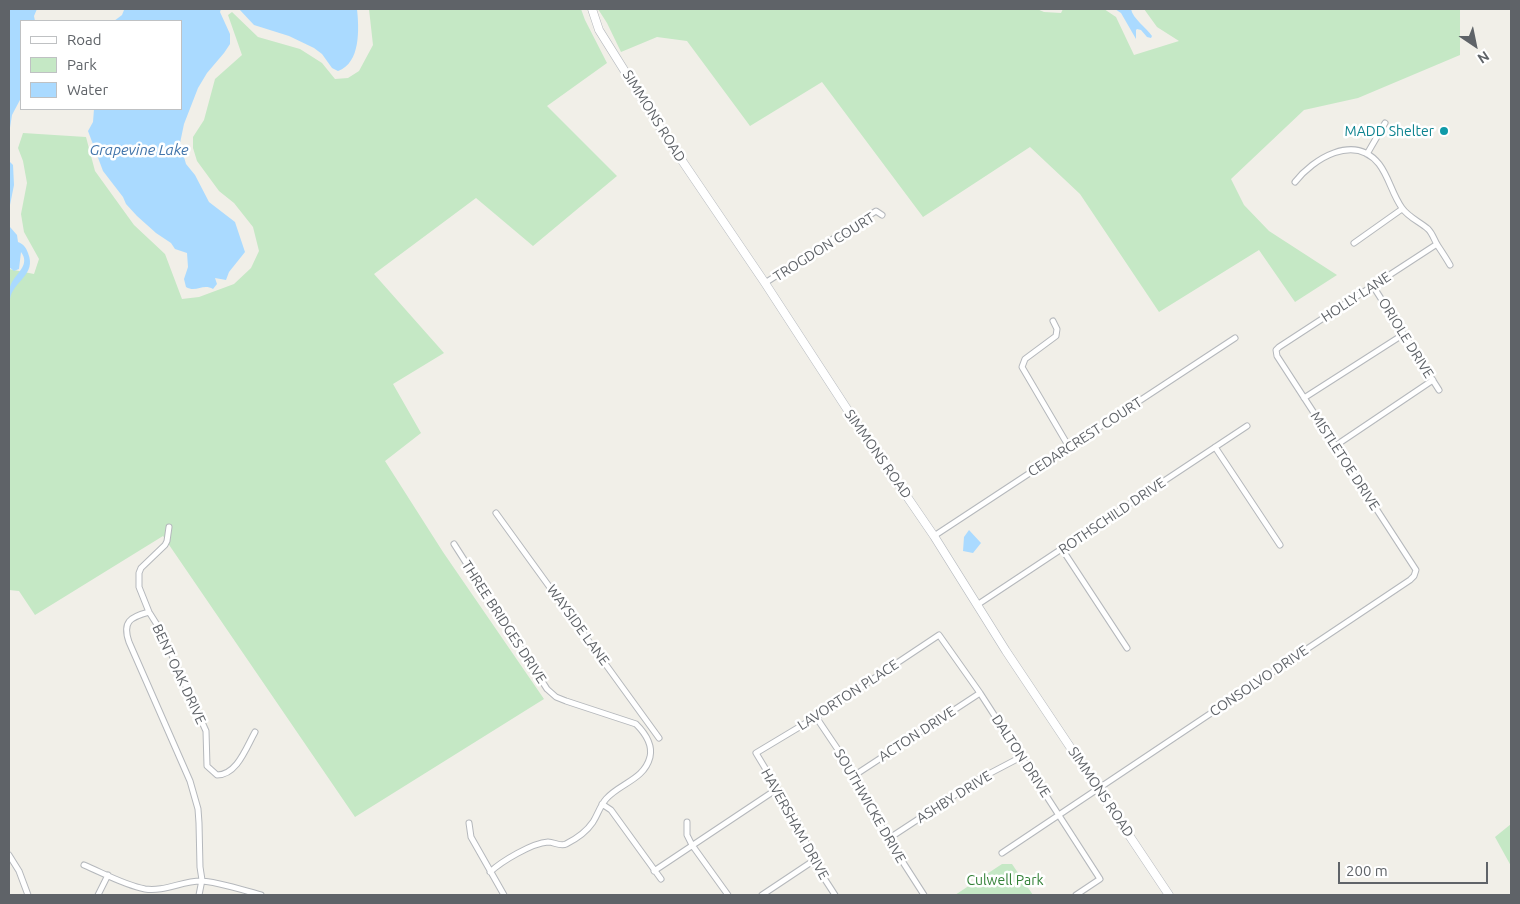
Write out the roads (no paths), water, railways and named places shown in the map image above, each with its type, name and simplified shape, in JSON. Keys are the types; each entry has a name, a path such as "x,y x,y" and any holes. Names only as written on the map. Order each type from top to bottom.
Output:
{"street":[{"name":"SIMMONS ROAD","path":"592,9 599,30 666,137 934,536 977,605 1169,895"},
{"path":"1367,154 1385,123"},
{"path":"1295,182 1319,161 1339,150 1367,154 1378,163 1402,209 1427,228 1434,236 1450,265"},
{"path":"1354,243 1402,209"},
{"name":"TROGDON COURT","path":"765,283 876,212 882,215"},
{"name":"HOLLY LANE","path":"1276,350 1437,244"},
{"name":"ORIOLE DRIVE","path":"1373,286 1439,390"},
{"path":"1053,321 1057,329 1056,336 1025,359 1022,367 1069,447"},
{"path":"1304,398 1404,334"},
{"name":"CEDARCREST COURT","path":"934,536 1235,338"},
{"name":"MISTLETOE DRIVE","path":"1276,350 1277,356 1416,570"},
{"path":"1335,446 1433,380"},
{"name":"ROTHSCHILD DRIVE","path":"977,605 1247,426"},
{"path":"1215,447 1280,545"},
{"name":"WAYSIDE LANE","path":"496,513 659,738"},
{"name":"BENT OAK DRIVE","path":"169,527 165,545 144,563 139,573 140,587 149,612 161,631 206,731 207,766 216,774 228,773 234,767 255,732"},
{"name":"THREE BRIDGES DRIVE","path":"454,544 547,689 556,697 566,701 636,724 649,741 651,752 648,765 642,773 608,796 593,822 574,840 564,846 546,842 518,853 490,872"},
{"path":"1062,549 1127,648"},
{"name":"CONSOLVO DRIVE","path":"1002,854 1410,580 1416,570"},
{"path":"149,612 132,618 126,626 125,632 192,788 198,809 202,880 199,895"},
{"name":"DALTON DRIVE","path":"939,635 1060,815 1100,879 1076,895"},
{"name":"LAVORTON PLACE","path":"756,753 816,717 939,635"},
{"name":"ACTON DRIVE","path":"855,775 980,694"},
{"name":"SOUTHWICKE DRIVE","path":"816,717 855,775 888,839 924,895"},
{"name":"HAVERSHAM DRIVE","path":"756,753 798,823 814,861 836,895"},
{"name":"ASHBY DRIVE","path":"888,839 981,778 1021,757"},
{"path":"654,871 776,789"},
{"path":"602,804 611,810 660,879"},
{"path":"687,822 687,835 692,845 728,895"},
{"path":"469,823 471,837 504,895"},
{"path":"9,855 19,871 28,895"},
{"path":"762,895 814,861"},
{"path":"84,865 128,884 146,889 164,888 202,880 261,895"},
{"path":"98,895 108,876"}],"water":[{"path":"9,9 37,9 34,16 35,20 20,20 20,100 12,115 9,134"},
{"name":"Grapevine Lake","path":"122,9 221,9 220,12 230,34 230,44 207,73 198,88 184,124 180,143 186,164 195,175 209,202 235,222 245,252 229,272 226,280 215,278 217,284 213,289 206,287 190,289 186,287 184,279 188,267 187,253 175,249 171,243 156,233 126,204 123,197 103,171 88,131 93,122 94,110 182,110 182,20 115,20 122,15 124,10"},
{"path":"239,9 357,9 358,35 355,53 346,67 338,71 332,68 322,54 314,48 289,36 254,25"},
{"path":"1115,9 1131,9 1134,16 1152,36 1151,38 1137,29 1136,39 1121,13"},
{"path":"9,161 13,165 14,185 10,205 10,227 17,235 18,242 26,249 30,261 27,272 15,287 10,299 10,286 22,268 24,260 21,252 19,269 14,271 9,267"},
{"path":"969,530 981,543 973,553 963,551 964,537"}],"place":[{"name":"MADD Shelter","path":"1444,131"}],"park label":[{"name":"Culwell Park","path":"1005,880"}]}
